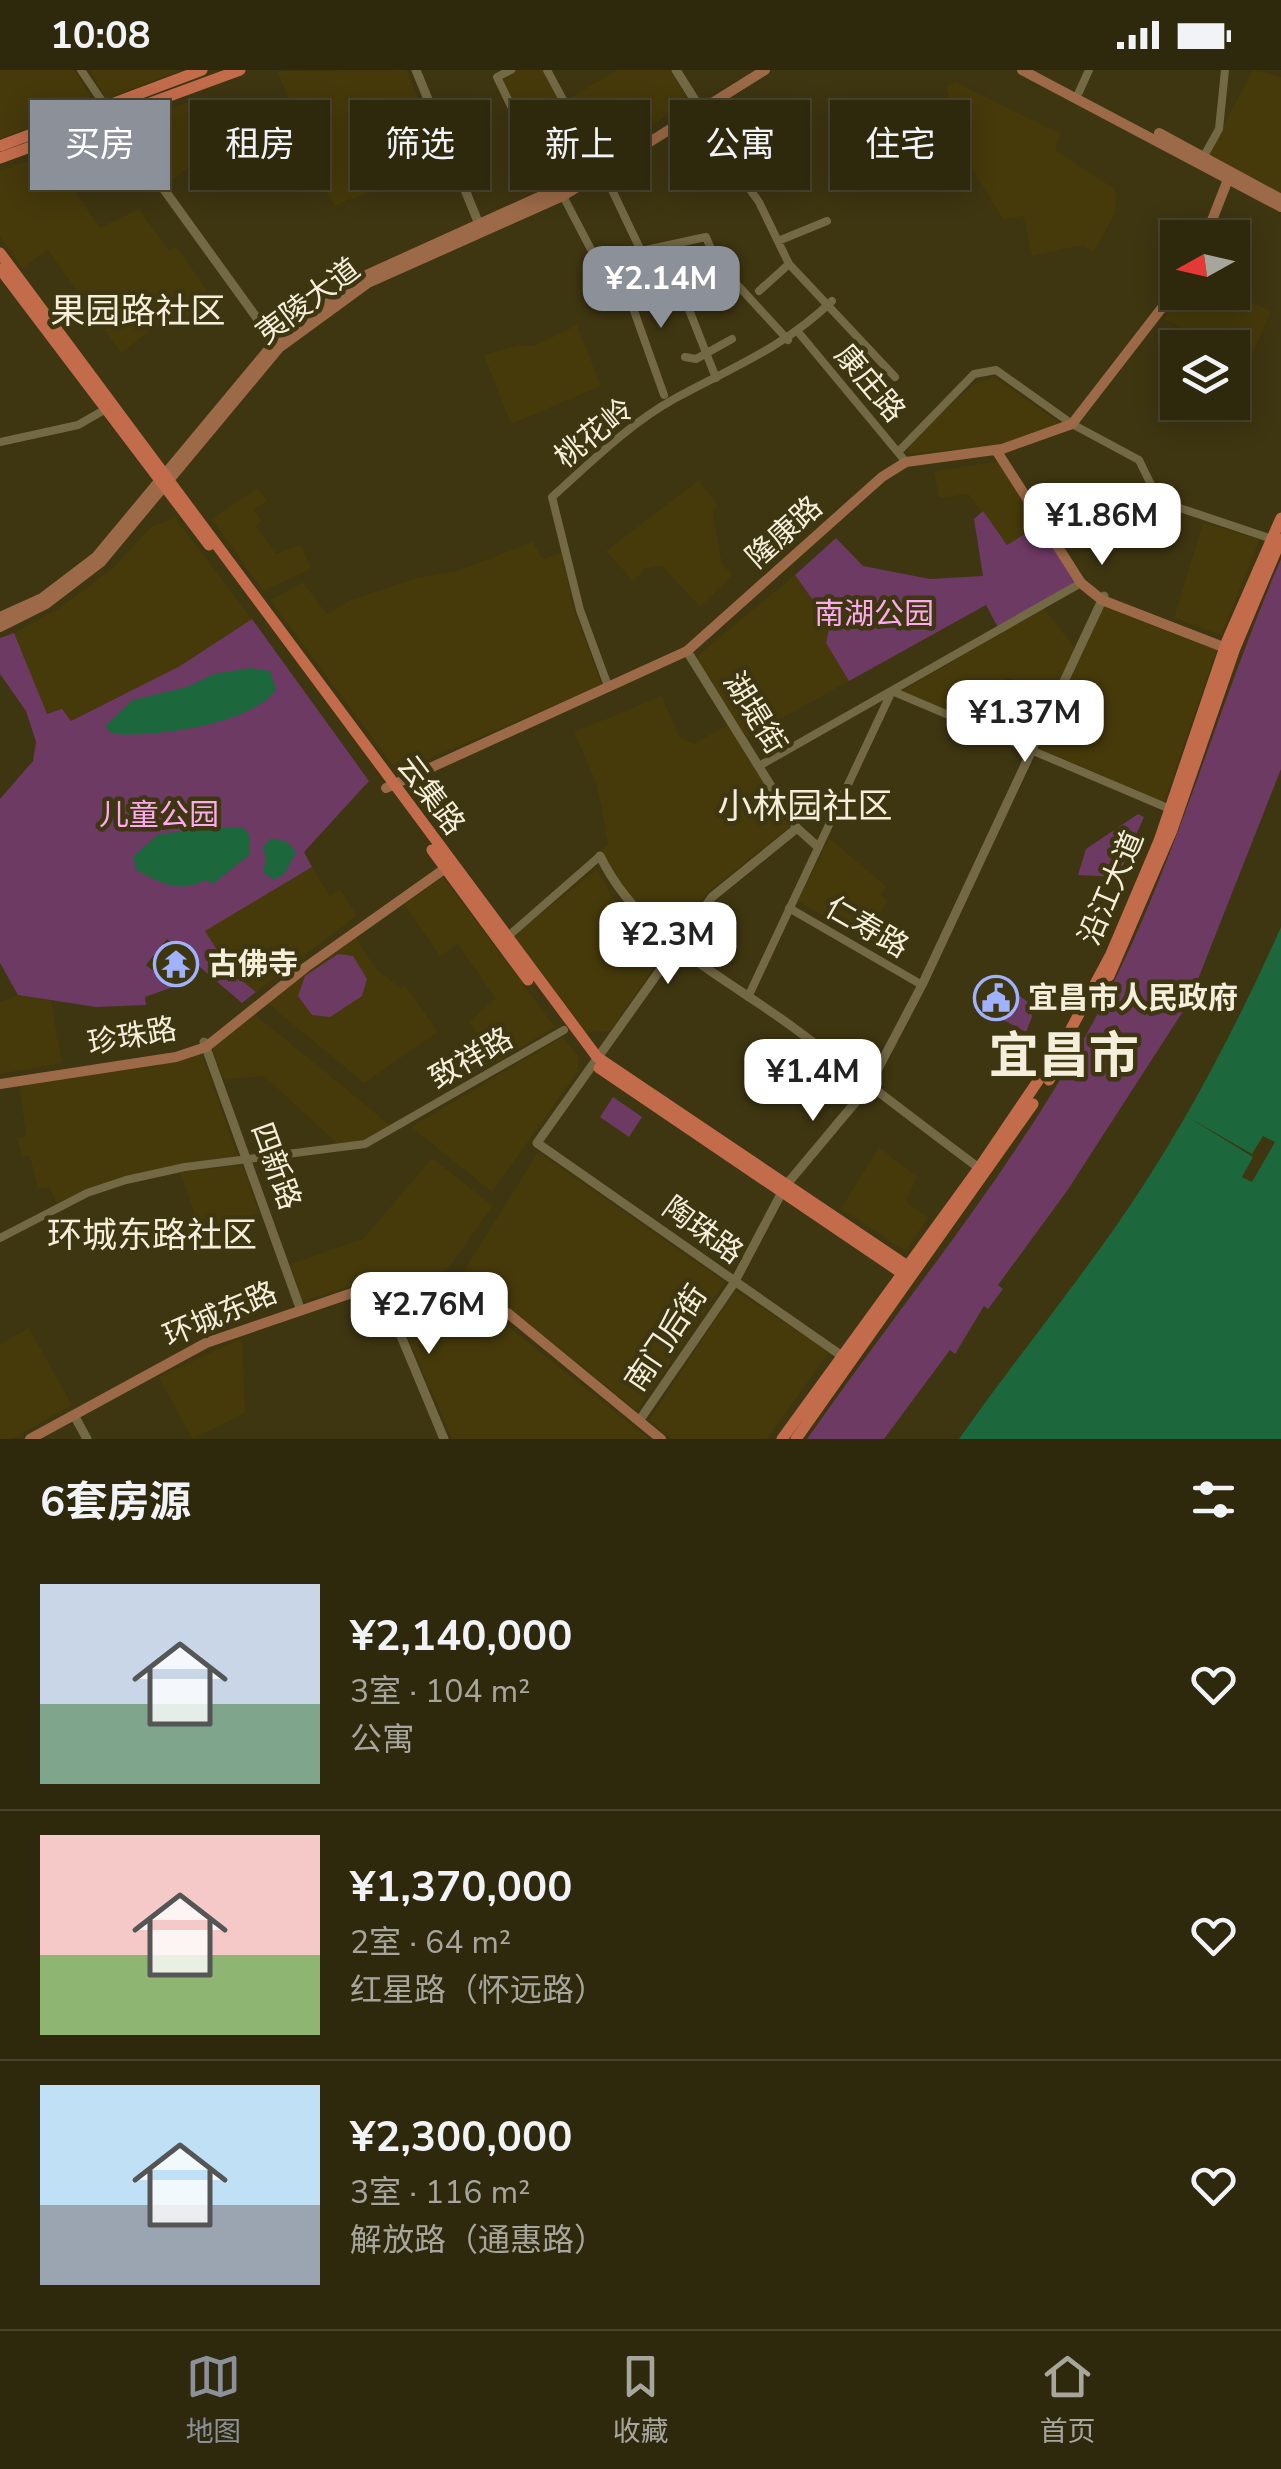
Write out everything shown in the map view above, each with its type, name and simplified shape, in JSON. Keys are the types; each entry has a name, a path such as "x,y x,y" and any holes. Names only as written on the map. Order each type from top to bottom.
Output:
{"main road":[{"path":"135,100 202,70"},
{"path":"146,100 240,70"},
{"name":"夷陵大道","path":"710,100 752,70"},
{"name":"夷陵大道","path":"712,100 765,70"},
{"path":"1022,70 1281,198"},
{"path":"1037,70 1204,156 1281,206"},
{"path":"0,146 30,137"},
{"path":"0,158 30,145"},
{"path":"1214,220 1232,176"},
{"name":"夷陵大道","path":"0,617 42,598 96,556 277,345 368,283 564,190"},
{"name":"云集路","path":"0,253 564,1030 595,1060 908,1271"},
{"name":"云集路","path":"0,269 106,410 165,479"},
{"path":"1075,425 1163,310"},
{"name":"隆康路","path":"391,789 689,654 886,481 910,466 1000,451 1075,425"},
{"path":"1000,451 1081,583 1104,598 1230,646"},
{"path":"1000,451 1085,580 1104,598"},
{"name":"隆康路","path":"391,789 608,686 689,654 902,457 1000,451"},
{"name":"夷陵大道","path":"0,626 46,604 102,562 165,479"},
{"name":"沿江大道","path":"782,1439 887,1291 908,1271 922,1244 1042,1078 1112,954 1281,518"},
{"name":"沿江大道","path":"796,1439 908,1271 1062,1061 1118,958 1172,830 1230,646"},
{"name":"云集路","path":"446,863 595,1060"},
{"name":"珍珠路","path":"0,1081 176,1056 205,1044 303,962 446,863"},
{"path":"887,1291 886,1256 922,1244"},
{"name":"环城东路","path":"30,1439 206,1343 300,1308 382,1288 444,1280 509,1314 640,1421"},
{"path":"640,1421 660,1439"}],"street":[{"path":"81,70 100,100"},
{"path":"416,70 481,228"},
{"path":"511,70 497,77 618,301 633,308 664,394"},
{"path":"547,70 563,100"},
{"path":"676,70 695,100"},
{"path":"1080,92 1089,70"},
{"path":"1204,156 1219,128 1226,70"},
{"path":"165,190 277,345"},
{"path":"611,190 641,251 706,236 714,256 646,274 613,291"},
{"path":"748,190 789,264 895,378"},
{"path":"778,241 827,221"},
{"path":"759,292 789,264"},
{"path":"732,280 788,340"},
{"path":"686,302 716,378"},
{"name":"桃花岭","path":"608,686 580,610 552,497 630,429 788,340 829,304"},
{"name":"康庄路","path":"799,333 902,457"},
{"path":"685,356 690,361 732,339"},
{"path":"902,457 974,374 996,370 1075,425 1138,460 1159,502 1276,539"},
{"path":"0,442 78,425 106,410"},
{"path":"759,766 1081,583"},
{"name":"南门后街","path":"640,1421 734,1283 784,1188 869,1086 922,985 1104,598"},
{"name":"湖堤街","path":"689,654 797,828 818,848"},
{"path":"892,691 1034,748 1170,809"},
{"path":"748,997 892,691"},
{"path":"595,1060 674,945 712,898 797,828"},
{"path":"506,938 600,856 623,897 674,945 979,1168"},
{"name":"仁寿路","path":"789,908 922,985"},
{"name":"致祥路","path":"0,1238 87,1193 126,1180 184,1167 248,1162 365,1144 564,1030"},
{"name":"四新路","path":"205,1044 300,1308"},
{"name":"陶珠路","path":"595,1060 536,1143 842,1356"},
{"path":"382,1288 444,1439"},
{"path":"74,1415 86,1439"}],"shaded area":[{"path":"0,70 75,70 92,100 30,100 30,128 0,139"},
{"path":"89,70 181,70 106,99"},
{"path":"406,70 419,100 350,100 350,190 373,190 334,206 327,190 330,100 289,100 277,71"},
{"path":"515,70 546,70 561,100 511,100 500,78"},
{"path":"617,70 670,70 689,100 670,100 670,114 650,126 650,100 568,99"},
{"path":"1253,70 1281,77 1281,195 1207,155"},
{"path":"955,82 1061,134 1055,150 1115,189 1116,212 1093,253 1083,245 1032,256 1024,216 1003,219 970,165 970,100 950,100 946,86"},
{"path":"190,102 190,166 170,181 170,109"},
{"path":"30,160 30,190 74,190 100,228 139,209 169,251 176,246 216,303 179,328 162,322 121,353 48,250 22,268 0,237 0,171"},
{"path":"1250,302 1271,311 1250,360 1250,330 1186,330 1164,319 1171,310 1250,310"},
{"path":"577,325 601,386 511,424 484,355 519,345 534,346"},
{"path":"994,377 1064,426 997,445 908,454 907,448 924,428 975,384"},
{"path":"998,461 1039,525 1007,546 968,494 939,498 934,472"},
{"path":"699,480 718,506 713,512 722,564 733,575 700,607 662,566 644,569 634,582 606,551"},
{"path":"257,488 267,501 254,509 262,521 256,526 276,554 301,545 311,569 263,591 212,519"},
{"path":"175,518 252,619 180,666 71,721 47,715 14,633 58,609 113,568 152,526"},
{"path":"1203,523 1260,539 1221,635 1174,618"},
{"path":"533,542 542,559 562,553 574,611 602,685 398,772 270,600 303,582 327,614 351,600 416,578 457,571"},
{"path":"795,575 830,624 826,643 849,681 747,738 696,657"},
{"path":"1104,605 1217,649 1164,802 1038,748"},
{"path":"1044,608 1075,648 1058,685 1045,681 1038,690 1006,677 983,725 902,691"},
{"path":"250,668 270,671 276,690 245,712 175,731 112,734 105,726 133,700 187,687 214,674"},
{"path":"662,696 679,737 694,744 728,724 792,825 709,891 674,939 624,893 601,851 608,844 597,785 574,732"},
{"path":"208,827 244,828 250,836 249,855 213,884 206,880 187,886 170,885 135,869 134,856 157,835"},
{"path":"271,838 287,842 296,852 285,873 274,880 263,872 263,847"},
{"path":"829,838 887,887 881,894 888,901 863,939 798,901"},
{"path":"312,867 330,896 340,889 357,916 256,992 231,972 205,931"},
{"path":"597,869 614,900 667,948 610,1031 584,1032 512,937"},
{"path":"443,877 555,1027 496,1062 469,1022 495,998 458,944 440,956 404,904"},
{"path":"1281,927 1281,1439 959,1439 1095,1255 1161,1157 1225,1044"},
{"path":"356,938 377,970 401,988 405,985 438,1032 364,1083 266,1002"},
{"path":"18,995 51,1001 62,1063 0,1074 0,1002"},
{"path":"253,1013 392,1127 365,1142 340,1146 264,1076 224,1080 211,1047"},
{"path":"562,1037 578,1055 579,1070 492,1192 411,1127"},
{"path":"201,1052 239,1159 187,1163 124,1177 56,1203 50,1188 38,1189 30,1156 22,1157 17,1138 26,1136 20,1086 155,1066"},
{"path":"879,1147 917,1177 906,1202 928,1218 905,1251 841,1208"},
{"path":"538,1152 725,1282 637,1411 519,1316 460,1277"},
{"path":"432,1158 493,1206 446,1271 355,1285 302,1301 290,1264 363,1239"},
{"path":"242,1165 259,1213 200,1229 180,1172"},
{"path":"735,1290 829,1352 767,1439 671,1439 649,1420"},
{"path":"425,1291 445,1293 499,1319 649,1439 452,1439 390,1296"},
{"path":"29,1328 72,1405 12,1439 0,1439 0,1344"},
{"path":"242,1338 245,1413 193,1439 158,1377"}],"green space":[{"name":"南湖公园","path":"983,511 1007,545 1039,525 1080,587 1001,633 986,605 849,681 826,643 830,624 795,575 836,538 863,566 930,579 983,576 974,519"},
{"path":"1281,559 1281,769 1189,1002 1067,1191 998,1285 1003,1289 988,1309 984,1306 955,1354 950,1350 884,1439 807,1439 1015,1151 1089,1030 1144,917"},
{"name":"儿童公园","path":"252,619 369,781 304,852 312,867 205,931 231,972 256,992 242,1003 167,939 146,965 173,987 145,997 146,1005 96,1007 18,995 0,963 0,799 33,761 36,742 26,711 0,674 0,638 14,633 47,714 62,709 71,721 180,666"},
{"path":"1138,814 1144,817 1118,877 1078,875 1086,849"},
{"path":"338,954 353,956 367,979 362,996 330,1017 312,1015 298,996 305,976"},
{"path":"994,978 1031,1004 1032,1017 1026,1032 979,1007"},
{"path":"613,1097 642,1117 629,1137 600,1117"}],"pier":[{"path":"1186,1116 1252,1154 1263,1136 1275,1142 1252,1182 1242,1177 1253,1157"}],"place":[{"name":"古佛寺","path":"176,964"},
{"name":"宜昌市人民政府","path":"996,998"}],"district":[{"name":"果园路社区","path":"138,311"},
{"name":"小林园社区","path":"805,806"},
{"name":"宜昌市","path":"1064,1055"},
{"name":"环城东路社区","path":"152,1235"}]}
